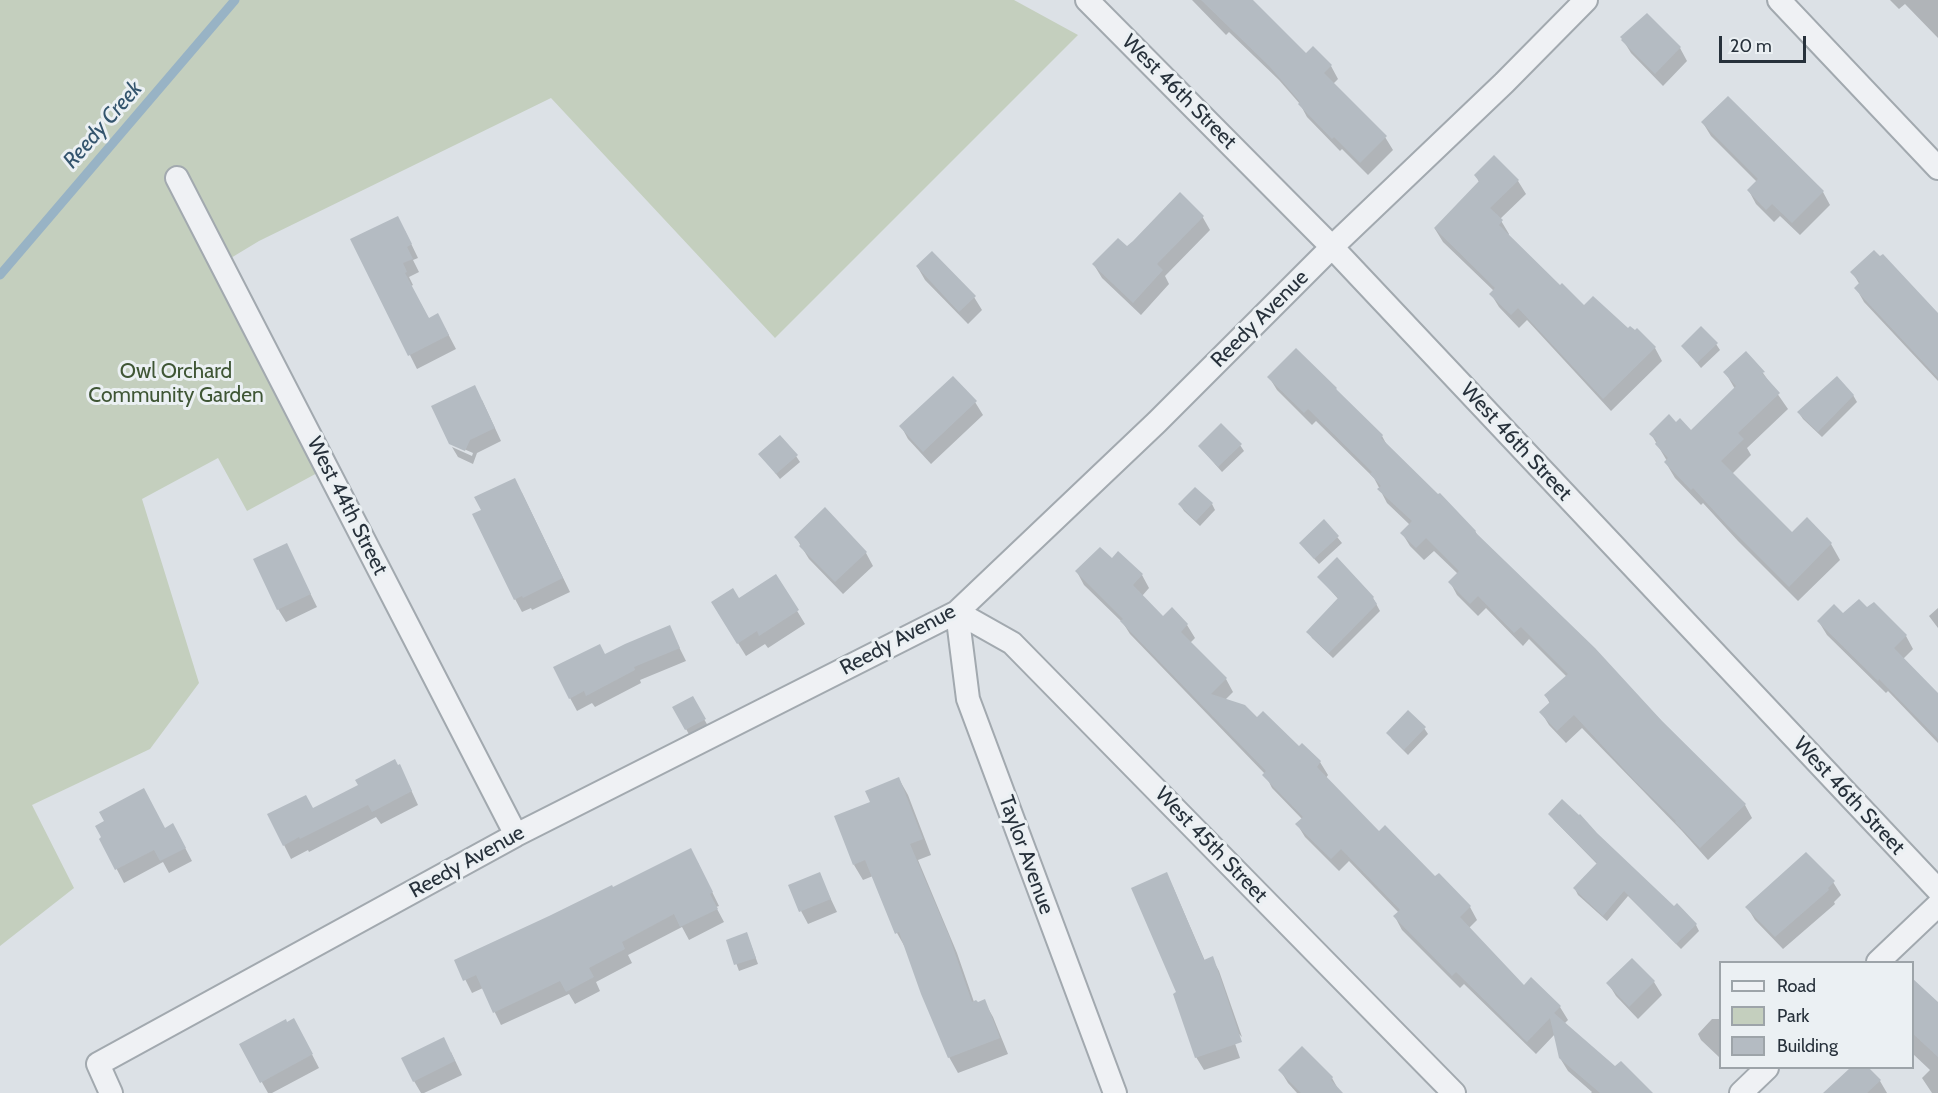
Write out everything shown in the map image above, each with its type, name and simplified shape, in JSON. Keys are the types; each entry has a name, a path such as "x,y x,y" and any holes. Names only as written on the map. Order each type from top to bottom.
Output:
{"street":[{"name":"West 46th Street","path":"1087,0 1332,247 1938,890"},
{"name":"Reedy Avenue","path":"111,1093 98,1064 516,835 957,612 1157,422 1332,247 1504,83 1586,0"},
{"path":"1779,0 1938,168"},
{"name":"West 44th Street","path":"177,178 516,835"},
{"name":"Taylor Avenue","path":"957,612 968,699 1115,1093"},
{"name":"West 45th Street","path":"957,612 1012,643 1454,1093"},
{"path":"1880,961 1938,906"},
{"path":"1741,1093 1766,1069"}],"green space":[{"name":"Owl Orchard Community Garden","path":"0,0 1014,0 1078,35 775,338 551,98 259,241 211,270 319,472 247,511 218,458 142,499 199,683 150,749 32,805 74,888 0,946"}],"building":[{"path":"1201,0 1253,0 1306,53 1313,46 1332,65 1324,73 1387,136 1360,163 1334,137 1332,139 1298,104 1300,102 1270,67"},
{"path":"1647,13 1681,47 1655,74 1620,37"},
{"path":"1728,96 1824,191 1792,223 1772,204 1766,210 1747,190 1758,179 1701,122"},
{"path":"1494,155 1519,180 1490,208 1503,220 1499,225 1560,285 1562,283 1584,305 1593,296 1628,328 1630,326 1635,330 1637,328 1656,347 1603,399 1518,308 1511,315 1489,294 1495,288 1434,228 1479,181 1474,175"},
{"path":"1180,192 1204,216 1157,264 1163,270 1133,303 1092,264 1118,238 1127,246"},
{"path":"398,216 412,244 407,247 413,259 403,263 407,272 405,273 429,318 438,313 449,335 408,356 350,239"},
{"path":"1874,250 1880,256 1883,254 1938,313 1938,378 1854,288 1860,282 1850,272"},
{"path":"932,251 976,296 959,312 916,266"},
{"path":"1701,326 1718,343 1697,363 1681,346"},
{"path":"1296,348 1383,435 1381,438 1438,494 1440,493 1475,532 1595,648 1662,721 1746,804 1700,848 1574,715 1557,731 1539,712 1550,702 1544,695 1568,674 1521,627 1514,633 1478,596 1470,604 1448,582 1459,571 1426,538 1416,548 1400,533 1412,521 1377,489 1381,486 1370,474 1372,472 1308,409 1304,413 1267,377"},
{"path":"1746,351 1780,393 1738,433 1744,439 1721,461 1792,532 1807,517 1832,543 1789,587 1693,488 1691,490 1664,462 1668,458 1655,444 1657,441 1649,434 1669,414 1676,422 1680,418 1691,430 1736,386 1723,372"},
{"path":"953,376 977,401 923,452 899,426"},
{"path":"1837,376 1854,395 1818,432 1797,412"},
{"path":"475,385 495,428 470,440 465,451 449,444 431,406"},
{"path":"1221,423 1242,444 1218,467 1198,446"},
{"path":"780,435 798,455 776,474 758,454"},
{"path":"515,478 563,578 523,598 522,596 514,600 472,514 481,510 474,497"},
{"path":"1195,487 1213,503 1196,521 1178,504"},
{"path":"825,507 867,552 835,582 799,546 801,544 794,537"},
{"path":"1324,519 1339,536 1314,559 1299,543"},
{"path":"287,543 311,594 277,610 253,559"},
{"path":"1100,547 1112,558 1118,551 1143,574 1133,585 1163,616 1172,607 1188,624 1181,632 1227,678 1211,694 1245,705 1257,717 1263,711 1299,746 1302,743 1321,761 1317,767 1379,831 1385,825 1435,876 1439,873 1471,906 1460,917 1524,985 1531,977 1561,1006 1554,1013 1615,1066 1621,1061 1653,1093 1600,1093 1559,1058 1550,1018 1527,1042 1456,972 1452,976 1393,916 1400,910 1341,849 1331,859 1295,824 1303,817 1262,775 1266,771 1120,621 1123,619 1075,571"},
{"path":"1337,557 1374,597 1377,604 1329,653 1306,632 1338,598 1317,577"},
{"path":"776,574 799,610 759,636 757,631 737,644 711,602 733,588 739,598"},
{"path":"1859,599 1867,607 1874,602 1907,635 1894,648 1938,693 1938,739 1817,621 1834,604 1843,613"},
{"path":"670,625 680,648 634,667 635,670 586,696 584,691 569,699 553,667 600,644 605,654"},
{"path":"693,696 706,719 685,730 672,707"},
{"path":"1408,710 1426,727 1404,750 1386,733"},
{"path":"395,759 398,765 400,764 412,791 372,812 368,805 283,846 267,814 306,795 313,808 358,785 355,780"},
{"path":"899,777 923,839 910,844 949,936 972,1002 985,999 1000,1038 948,1058 921,994 899,932 895,934 865,860 853,865 834,816 870,802 865,791"},
{"path":"144,788 165,828 173,823 186,848 160,861 154,850 115,870 95,826 104,821 99,812"},
{"path":"1562,799 1674,906 1677,903 1697,924 1676,944 1624,891 1603,916 1573,888 1597,863 1548,814"},
{"path":"691,848 713,892 710,894 718,909 680,927 674,914 622,942 625,949 589,968 594,977 566,992 560,981 493,1013 476,975 463,981 454,960 612,885 613,887"},
{"path":"1806,852 1835,881 1828,888 1829,890 1775,937 1745,907"},
{"path":"820,872 831,899 799,912 788,885"},
{"path":"1167,872 1204,960 1213,956 1242,1042 1195,1058 1173,994 1176,992 1131,888"},
{"path":"747,932 756,958 734,965 726,940"},
{"path":"1632,958 1655,981 1629,1007 1606,983"},
{"path":"1914,980 1938,1002 1938,1057 1914,1035"},
{"path":"294,1018 313,1054 260,1083 239,1044 286,1019 287,1022"},
{"path":"444,1037 455,1061 413,1082 401,1058"},
{"path":"1302,1046 1333,1077 1331,1080 1343,1093 1301,1093 1278,1070"},
{"path":"1849,1069 1870,1069 1881,1080 1867,1093 1823,1093"}],"waterway":[{"name":"Reedy Creek","path":"0,275 235,0"}]}
